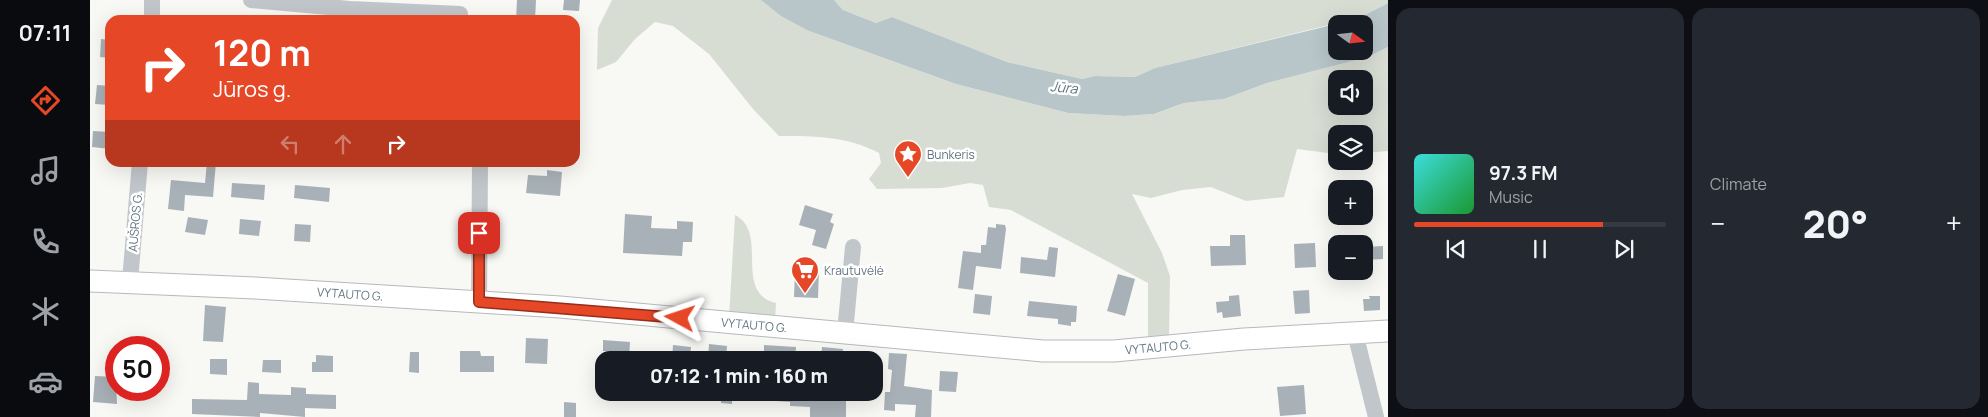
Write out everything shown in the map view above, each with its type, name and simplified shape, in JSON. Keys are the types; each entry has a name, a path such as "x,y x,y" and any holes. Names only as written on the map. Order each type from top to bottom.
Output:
{"main road":[{"name":"VYTAUTO G.","path":"90,281 130,281 560,307 1043,351 1114,351 1244,339 1388,331"}],"street":[{"path":"152,0 152,15"},
{"path":"251,0 350,9 460,11"},
{"name":"AUŠROS G.","path":"130,281 140,167"},
{"path":"479,302 480,167"},
{"path":"845,333 853,248"},
{"path":"1355,333 1376,417"}],"shaded area":[{"path":"612,0 761,0 809,31 956,84 1068,113 1124,116 1154,114 1184,103 1224,99 1267,83 1356,60 1373,60 1373,54 1388,47 1388,151 1373,152 1373,125 1328,125 1328,153 1297,149 1284,197 1246,201 1211,187 1182,190 1151,198 1132,194 1162,253 1170,276 1169,335 1148,348 1148,283 1011,210 989,207 983,185 970,183 942,188 877,189 869,179 881,163 879,153 867,147 843,140 779,136 753,109 709,54 673,26 655,22 635,39 616,62 597,70 598,28"},
{"path":"834,0 1388,0 1388,3 1365,15 1328,15 1328,25 1155,68 1135,77 1095,76 1082,79 1007,62 892,17 876,23 843,10"},
{"path":"735,215 745,223 750,235 753,275 756,287 763,297 776,303 775,322 729,318"}],"water":[{"name":"Jūra","path":"761,0 834,0 843,10 876,23 892,17 1007,62 1082,79 1095,76 1135,77 1155,68 1328,26 1328,60 1356,60 1267,83 1224,99 1184,103 1154,114 1124,116 1068,113 956,84 809,31 781,16"},
{"path":"1388,3 1388,47 1373,54 1373,15 1365,15"}],"building":[{"path":"517,0 536,0 535,15 516,15"},
{"path":"564,0 580,0 579,11 563,10"},
{"path":"101,39 105,39 105,58 100,57"},
{"path":"97,85 105,86 105,105 95,104"},
{"path":"93,131 105,132 105,148 92,147"},
{"path":"207,167 216,167 213,197 185,195 184,211 168,209 171,180 205,183"},
{"path":"547,170 562,172 560,196 526,193 528,175 547,176"},
{"path":"232,183 265,185 264,200 231,197"},
{"path":"295,185 330,188 329,202 294,198"},
{"path":"805,205 833,214 830,222 834,224 826,249 812,245 816,230 799,225"},
{"path":"625,214 652,216 651,228 677,229 677,221 693,222 692,242 683,242 682,256 623,253"},
{"path":"188,217 208,220 205,235 185,232"},
{"path":"240,219 261,221 259,236 239,234"},
{"path":"295,224 311,225 310,242 294,241"},
{"path":"996,224 1005,225 1006,229 1001,269 976,266 973,290 958,288 963,251 981,253 981,245 986,245 988,227 996,228"},
{"path":"1230,235 1245,235 1246,265 1211,266 1210,246 1230,246"},
{"path":"1315,243 1316,267 1295,268 1294,244"},
{"path":"1383,246 1383,259 1373,260 1373,247"},
{"path":"1049,247 1058,248 1055,277 1020,273 1021,257 1047,260"},
{"path":"795,270 819,271 818,298 794,297"},
{"path":"1118,274 1135,279 1125,316 1107,311"},
{"path":"1309,290 1310,313 1295,314 1293,291"},
{"path":"975,294 992,296 990,315 973,313"},
{"path":"1239,295 1241,316 1223,318 1222,312 1217,313 1216,302 1229,301 1229,296"},
{"path":"1369,296 1380,296 1380,310 1364,311 1363,299 1370,299"},
{"path":"1029,301 1077,306 1076,322 1071,322 1071,326 1058,324 1058,319 1027,316"},
{"path":"205,305 226,307 223,342 203,341"},
{"path":"526,338 548,339 547,364 525,363"},
{"path":"603,340 630,342 630,351 603,351"},
{"path":"709,344 727,346 727,351 709,351"},
{"path":"673,345 691,347 691,351 673,351"},
{"path":"764,345 796,347 796,351 764,351"},
{"path":"822,347 843,349 843,351 822,351"},
{"path":"460,351 480,351 481,356 494,356 494,372 460,372"},
{"path":"410,352 419,352 419,373 409,372"},
{"path":"889,353 907,354 904,386 932,390 931,417 915,417 916,405 895,404 895,411 884,410 885,392 890,392 892,370 888,369"},
{"path":"316,355 333,356 333,372 312,372 312,362 316,362"},
{"path":"210,359 227,359 227,375 210,374"},
{"path":"263,360 281,360 281,373 262,372"},
{"path":"940,371 958,372 956,392 939,391"},
{"path":"95,376 105,376 105,401 117,401 117,404 93,402"},
{"path":"248,382 259,383 259,394 291,395 291,387 306,388 306,394 336,395 336,409 305,408 305,417 260,413 260,417 192,414 192,399 247,400"},
{"path":"1304,385 1306,414 1280,416 1277,387"},
{"path":"721,401 732,401 732,404 721,403"},
{"path":"776,401 846,401 846,417 810,417 810,407 790,406 790,402"},
{"path":"564,402 576,403 576,417 564,417"}],"place":[{"name":"Bunkeris","path":"908,178"},
{"name":"Krautuvėlė","path":"805,294"}],"route":[{"path":"479,233 479,302 680,318"}]}
